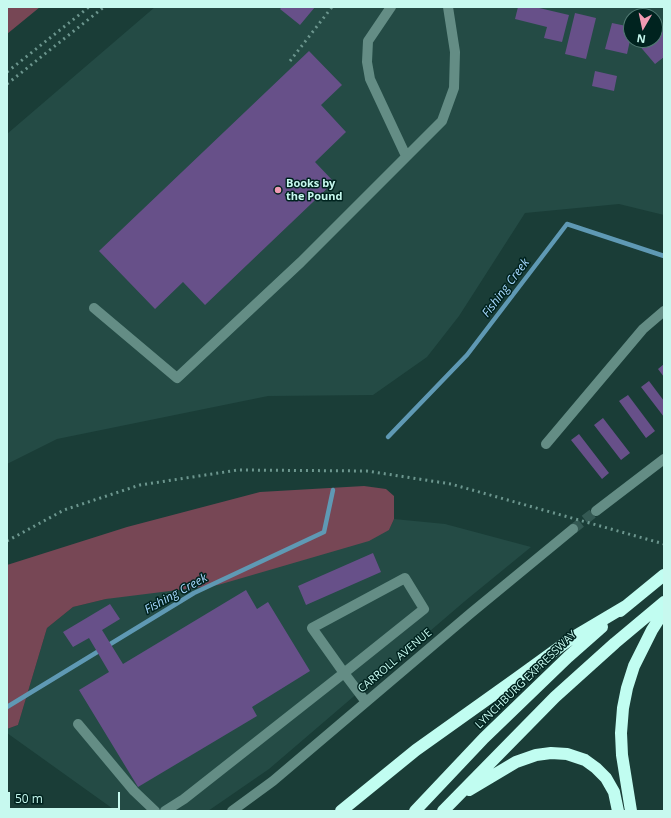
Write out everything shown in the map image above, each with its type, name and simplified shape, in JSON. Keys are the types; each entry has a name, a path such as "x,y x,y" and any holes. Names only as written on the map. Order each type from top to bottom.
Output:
{"highway":[{"name":"LYNCHBURG EXPRESSWAY","path":"414,811 501,722 568,657 664,575"},
{"path":"443,811 555,697 615,643 664,602"},
{"path":"341,811 416,750 572,638 626,606"},
{"path":"631,811 622,755 621,733 623,708 634,666 652,630 664,611"},
{"path":"454,799 516,762 536,755 551,753 568,754 585,760 606,778 614,792 618,811"}],"street":[{"path":"391,7 368,40 367,62 370,79 406,156"},
{"path":"94,308 177,378 301,262 442,121 454,88 456,52 448,7"},
{"path":"546,444 643,329 664,311"},
{"path":"596,511 664,459"},
{"name":"CARROLL AVENUE","path":"232,811 273,781 471,613 573,529"},
{"path":"165,811 184,799 344,673 424,609 405,578 312,628 344,673 366,702"},
{"path":"78,724 134,791 155,811"}],"shaded area":[{"path":"7,7 40,7 7,34"},
{"path":"155,7 664,7 664,215 619,204 525,213 459,316 427,357 373,395 268,396 57,439 7,464 7,134"},
{"path":"364,486 386,489 394,496 394,519 389,530 369,541 218,585 106,599 73,607 47,628 18,725 7,729 7,565 127,527 260,492"},
{"path":"394,519 445,524 531,547 465,601 269,769 208,811 116,811 7,733 7,729 18,725 47,628 73,607 389,530"}],"building":[{"path":"282,7 315,7 300,25 280,9"},
{"path":"518,7 535,7 569,15 562,42 544,38 547,27 515,19"},
{"path":"575,13 596,18 586,59 565,54"},
{"path":"612,23 623,25 623,48 628,48 627,54 605,49"},
{"path":"663,29 664,57 655,64 641,48 663,48"},
{"path":"309,51 342,85 321,105 346,132 315,162 334,182 205,305 183,282 155,309 99,251"},
{"path":"595,71 617,76 614,91 592,86"},
{"path":"664,364 664,377 658,369"},
{"path":"649,381 664,401 664,417 641,387"},
{"path":"628,395 655,431 646,438 619,401"},
{"path":"603,418 630,453 621,460 594,425"},
{"path":"579,434 609,473 602,479 571,440"},
{"path":"373,553 381,572 306,605 298,586"},
{"path":"246,590 257,609 268,602 310,671 252,707 257,716 138,787 79,690 109,672 89,638 73,647 63,632 110,604 120,619 102,630 123,664"}],"waterway":[{"name":"Fishing Creek","path":"388,437 467,355 567,224 664,256"},
{"name":"Fishing Creek","path":"7,707 194,593 324,532 333,490"}],"tunnel":[{"path":"573,529 596,511"}],"railway":[{"path":"7,72 89,7"},
{"path":"7,84 104,7"},
{"path":"290,61 332,7"},
{"path":"7,541 64,510 140,485 238,470 367,471 451,484 664,544"}],"place":[{"name":"Books by the Pound","path":"278,190"}]}
